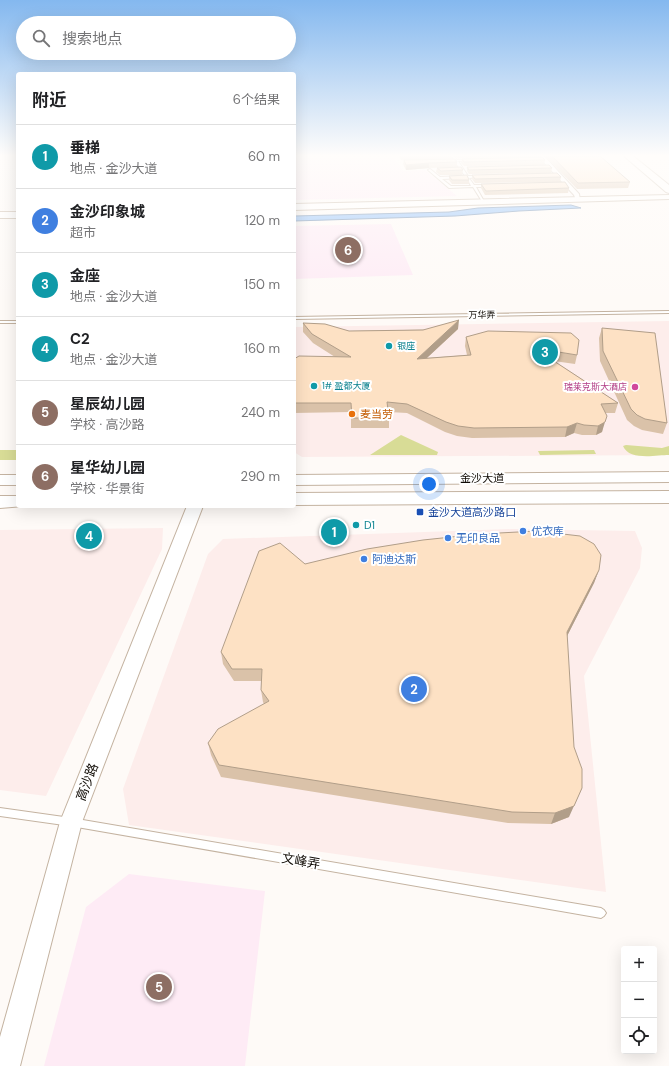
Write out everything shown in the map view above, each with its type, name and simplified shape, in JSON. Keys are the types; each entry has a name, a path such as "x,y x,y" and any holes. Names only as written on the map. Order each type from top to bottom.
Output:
{"main road":[{"name":"金沙大道","path":"296,480 669,477"},
{"path":"0,480 16,480"},
{"name":"金沙大道","path":"296,499 669,497"},
{"path":"0,502 16,502"}],"street":[{"path":"296,207 342,206"},
{"path":"0,215 16,215"},
{"name":"高沙路","path":"6,1066 71,822 194,508"}],"lane":[{"name":"万华弄","path":"296,318 669,312"},
{"path":"0,322 16,322"},
{"name":"文峰弄","path":"0,812 71,822 601,913"}],"shaded area":[{"path":"391,224 413,275 296,279 296,226"},
{"path":"669,321 669,455 302,457 296,453 296,327"},
{"path":"163,528 162,549 46,796 0,790 0,530"},
{"path":"512,529 635,531 642,548 640,568 584,676 606,892 129,825 123,789 208,554 223,539"},
{"path":"129,874 265,891 245,1066 44,1066 86,907"}],"green space":[{"path":"401,435 438,452 437,455 370,455"},
{"path":"623,446 662,448 669,446 669,455 643,456 631,454 626,451"},
{"path":"0,450 16,450 16,460 0,460"},
{"path":"594,450 596,454 540,455 538,451"}],"water":[{"path":"573,206 581,208 455,216 296,221 296,216 449,212 478,208"}],"building":[{"path":"459,320 417,359 471,355 466,337 488,331 571,333 579,340 577,355 534,348 618,403 601,404 607,416 605,422 598,426 577,423 567,427 474,428 458,426 446,422 407,404 387,402 389,418 352,418 351,403 296,403 296,358 299,356 351,357 312,334 303,323 325,324 349,331 423,330"},
{"path":"602,328 655,333 667,423 645,419 637,415 631,409 603,351"},
{"path":"537,531 580,536 594,544 601,555 599,570 567,632 574,747 582,769 582,788 574,806 555,813 512,812 219,765 208,743 218,729 269,701 261,690 262,669 232,669 221,652 259,551 280,543 305,564 367,549 423,540 480,534"}],"place":[{"name":"星华幼儿园","path":"348,250"},
{"name":"银座","path":"389,346"},
{"name":"金座","path":"545,352"},
{"name":"1# 盈都大厦","path":"314,386"},
{"name":"瑞莱克斯大酒店","path":"635,387"},
{"name":"麦当劳","path":"352,414"},
{"name":"金沙大道高沙路口","path":"420,512"},
{"name":"D1","path":"356,525"},
{"name":"优衣库","path":"523,531"},
{"name":"垂梯","path":"334,532"},
{"name":"C2","path":"89,536"},
{"name":"无印良品","path":"448,538"},
{"name":"阿迪达斯","path":"364,559"},
{"name":"金沙印象城","path":"414,689"},
{"name":"星辰幼儿园","path":"159,987"}]}
